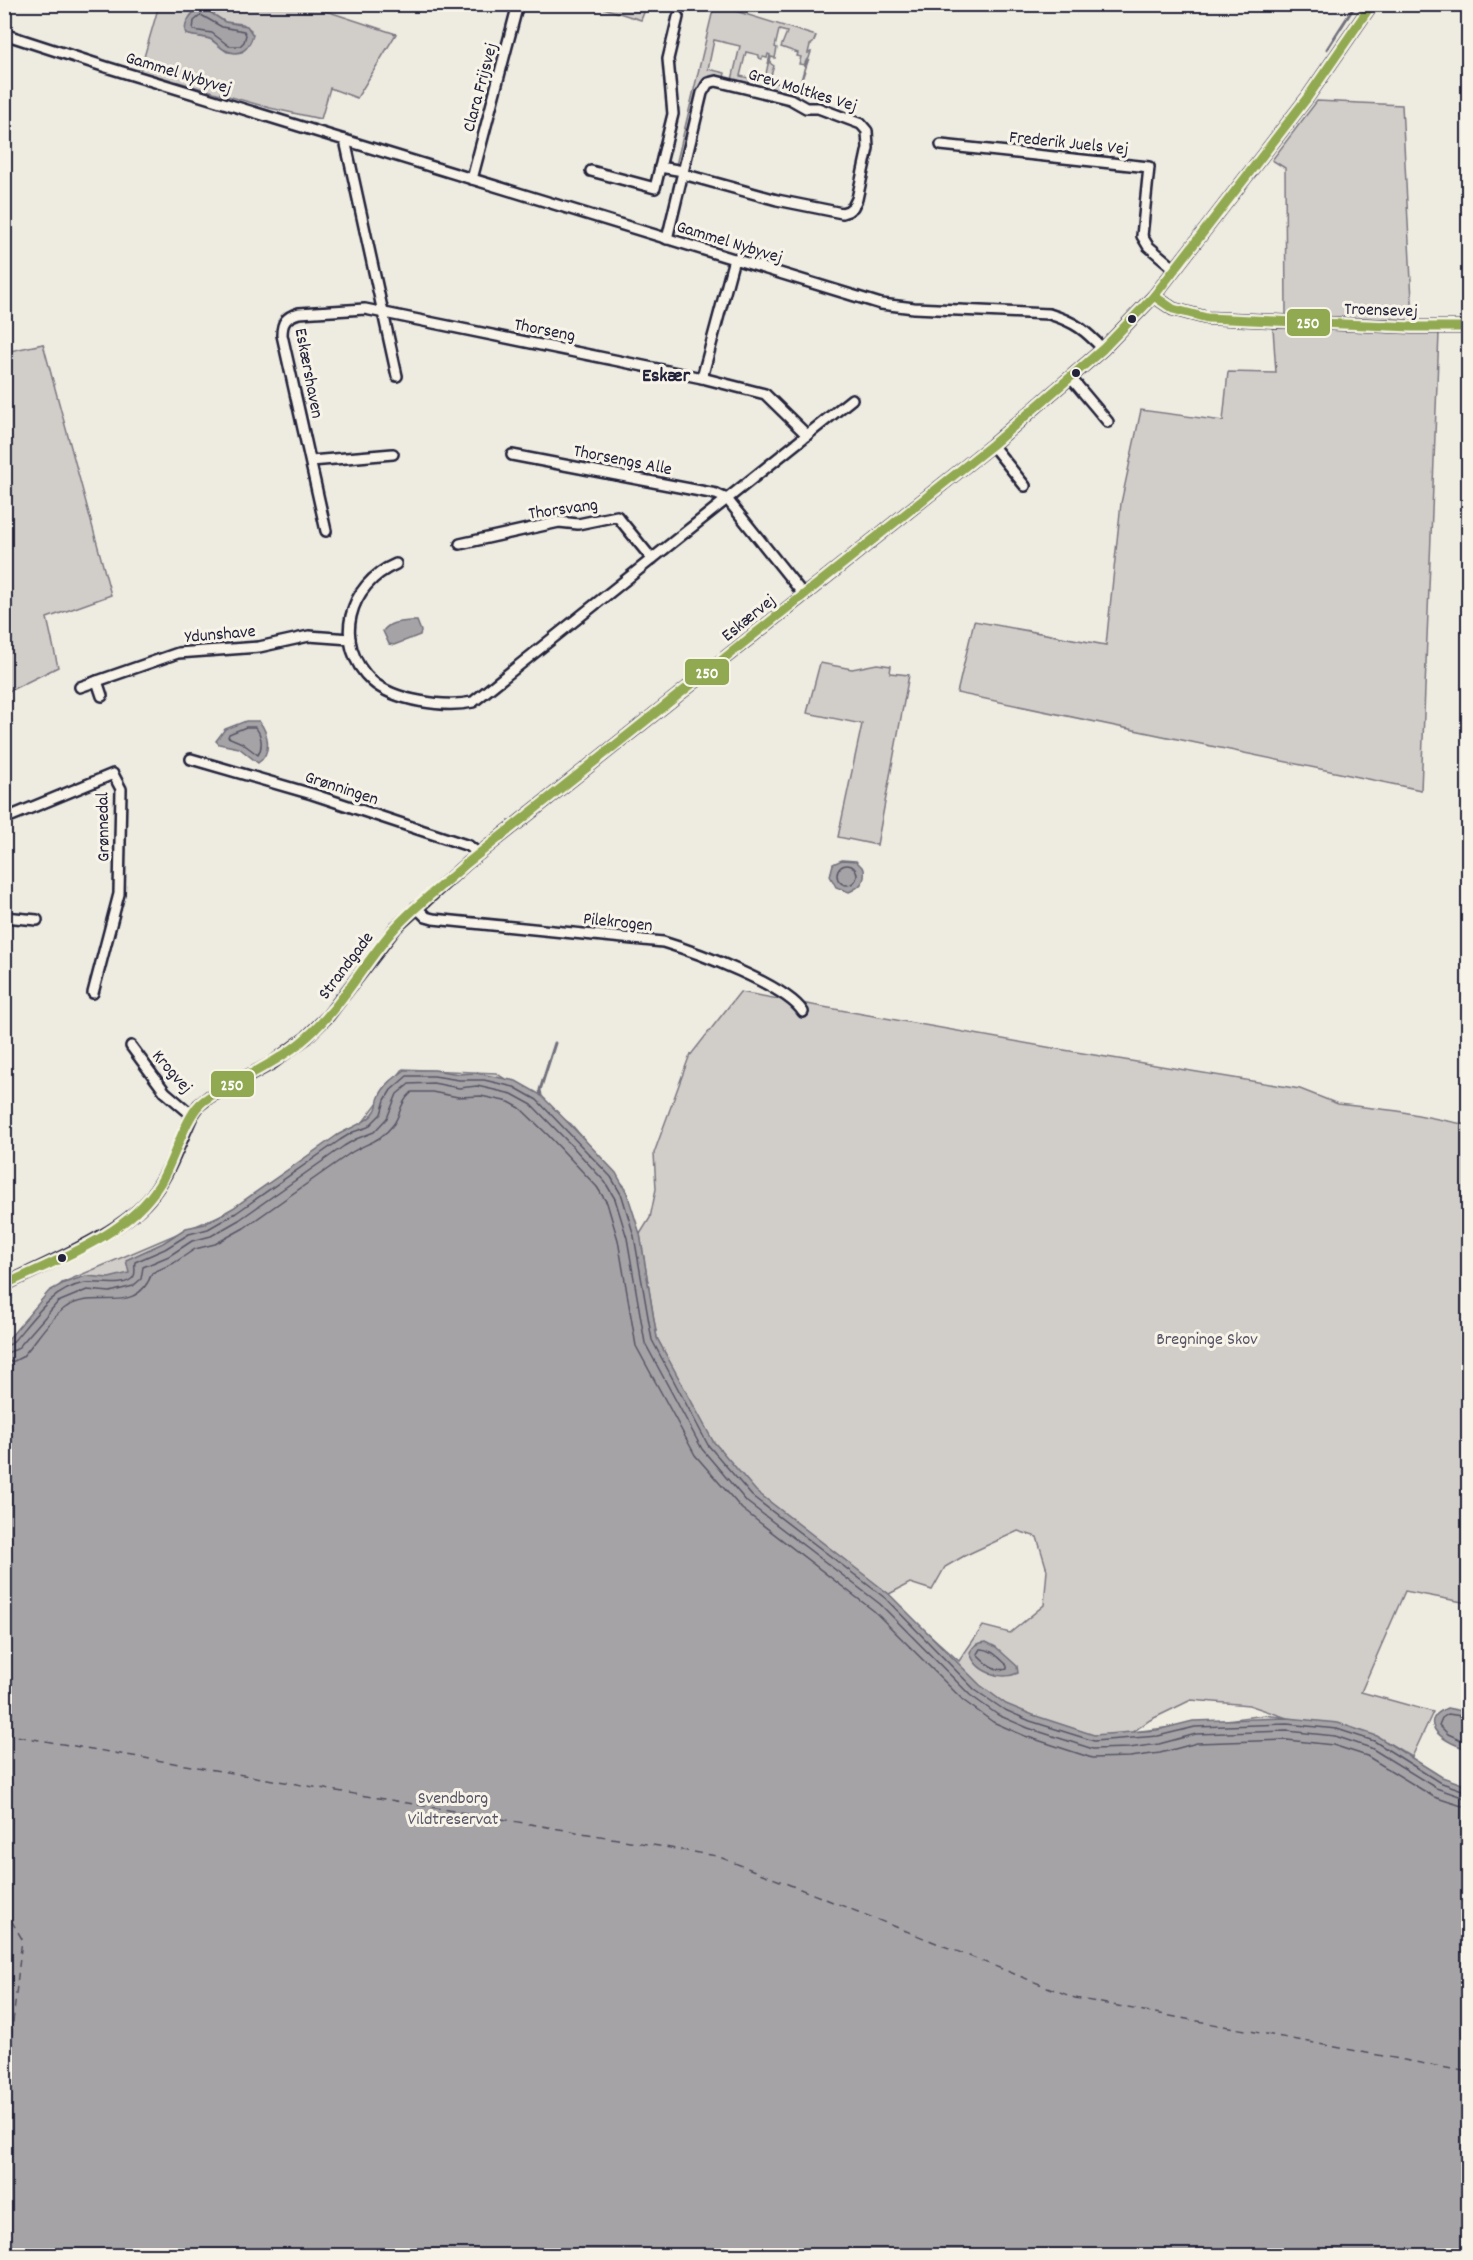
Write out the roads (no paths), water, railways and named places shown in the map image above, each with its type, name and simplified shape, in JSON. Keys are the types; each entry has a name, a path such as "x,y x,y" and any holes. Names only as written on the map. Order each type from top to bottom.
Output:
{"street":[{"name":"Clara Frijsvej","path":"472,179 518,4"},
{"name":"Eskærvej","path":"416,907 803,594 992,445 1103,349 1154,296 1307,98 1372,4"},
{"path":"591,171 655,188 673,114 668,59 678,17"},
{"name":"Gammel Nybyvej","path":"4,34 667,239 897,307 1050,314 1080,325 1103,349"},
{"name":"Grev Moltkes Vej","path":"660,167 683,173 777,200 842,213 853,207 857,199 868,148 868,135 861,124 818,108 810,109 797,105 790,99 710,82 704,87 702,93 683,173 667,239"},
{"path":"345,140 397,376"},
{"name":"Frederik Juels Vej","path":"941,145 1149,167 1142,237 1148,246 1175,269"},
{"path":"702,378 734,259"},
{"name":"Troensevej","path":"1154,296 1173,309 1207,318 1412,327 1468,327"},
{"name":"Eskærshaven","path":"326,531 282,335 282,324 288,316 298,313 364,309 382,313"},
{"name":"Thorseng","path":"382,313 702,378 765,394 807,435"},
{"path":"1071,378 1108,422"},
{"path":"396,564 376,575 360,592 351,615 350,639 355,656 364,672 388,692 405,698 460,705 473,702 852,399"},
{"path":"992,445 1025,486"},
{"path":"311,461 393,454"},
{"name":"Thorsengs Alle","path":"512,455 716,494 727,499"},
{"path":"727,499 803,594"},
{"name":"Thorsvang","path":"460,544 559,522 578,524 617,516 652,560"},
{"name":"Ydunshave","path":"80,687 178,653 259,648 309,636 350,639"},
{"path":"97,681 102,696"},
{"name":"Grønningen","path":"191,759 223,767 469,846 479,854"},
{"name":"Grønnedal","path":"4,819 113,774 121,789 119,894 93,993"},
{"name":"Pilekrogen","path":"416,907 426,917 433,919 663,942 704,956 768,986 788,996 804,1012"},
{"name":"Strandgade","path":"4,1285 83,1245 124,1221 140,1208 160,1183 199,1105 209,1097 272,1063 306,1038 328,1016 387,937 416,907"},
{"path":"4,917 37,920"},
{"name":"Krogvej","path":"131,1046 165,1092 192,1115"}],"water":[{"path":"198,9 208,11 225,22 247,26 253,35 249,44 243,51 235,53 223,49 210,39 186,34 185,27 188,20"},
{"path":"417,621 421,631 420,635 394,645 389,644 383,631 392,624"},
{"path":"246,721 259,721 267,737 267,749 258,763 239,748 219,744 216,741 225,729"},
{"path":"842,860 856,861 864,869 861,884 849,892 836,887 830,876 833,864"},
{"name":"Svendborg Vildtreservat","path":"405,1070 476,1073 516,1081 541,1095 582,1137 616,1173 627,1193 640,1234 657,1338 713,1441 756,1491 889,1594 980,1685 1006,1704 1094,1735 1157,1730 1193,1721 1288,1718 1338,1723 1377,1736 1442,1777 1468,1786 1468,2255 5,2255 5,1343 49,1291 86,1276 109,1278 129,1273 126,1260 163,1243 186,1228 205,1224 233,1208 336,1136 368,1119 376,1109 378,1099 384,1089"},
{"path":"986,1642 996,1647 1017,1666 1018,1673 997,1675 977,1665 970,1652 976,1645"},
{"path":"1447,1708 1468,1712 1468,1749 1444,1738 1433,1727 1433,1720 1437,1714"}],"waterway":[{"path":"1327,49 1356,4"},
{"path":"541,1095 540,1090 555,1043"}],"district":[{"name":"Eskær","path":"666,374"}],"park label":[{"name":"Bregninge Skov","path":"1207,1338"}]}
